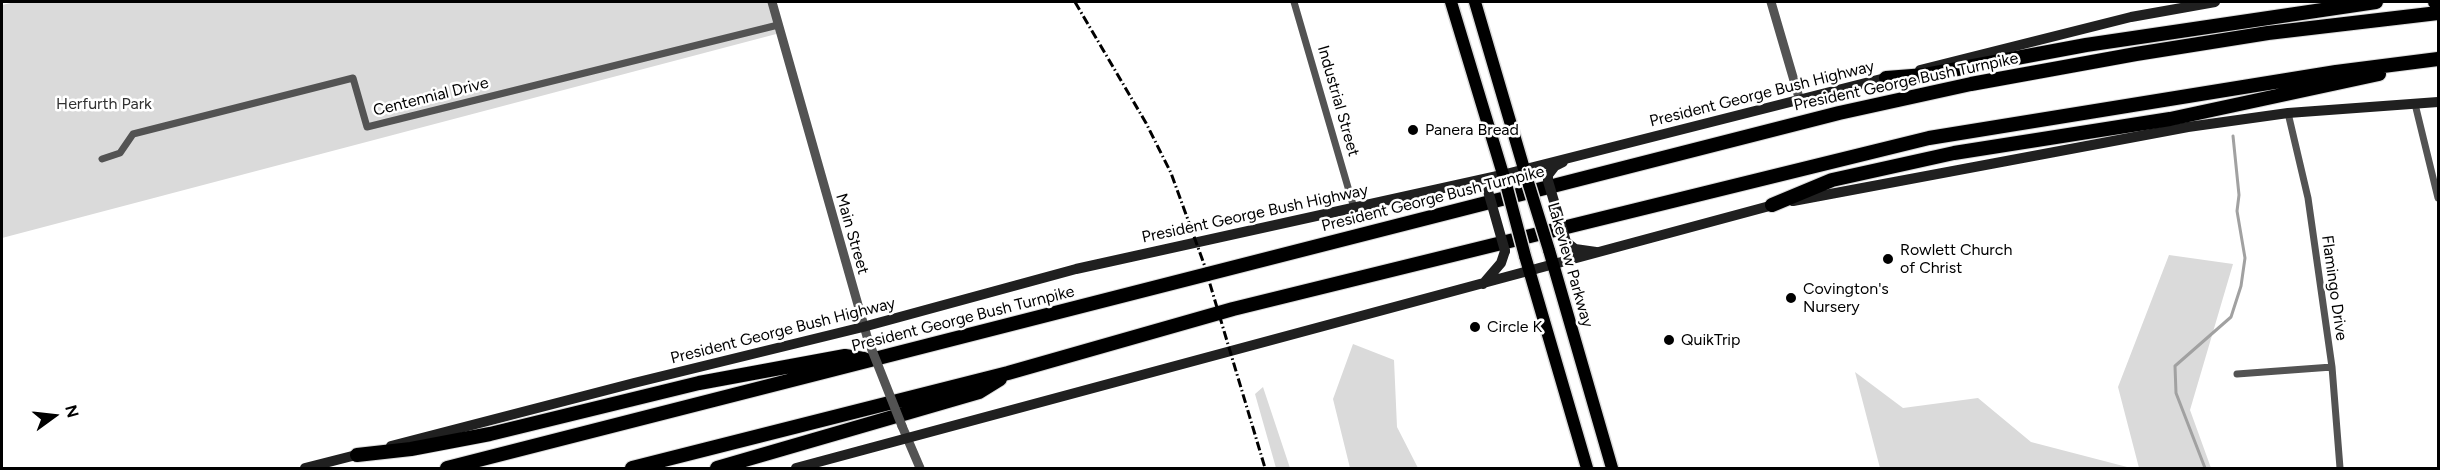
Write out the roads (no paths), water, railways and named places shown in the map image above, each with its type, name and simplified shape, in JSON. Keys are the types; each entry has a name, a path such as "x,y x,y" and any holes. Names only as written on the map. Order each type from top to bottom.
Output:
{"highway":[{"path":"1886,78 1925,75 2086,45 2376,2"},
{"name":"President George Bush Turnpike","path":"447,468 1763,131 1906,98 2037,71 2169,48 2301,29 2439,13"},
{"path":"1772,205 1832,180 1943,156 2170,119 2279,97 2439,60"},
{"path":"632,468 1008,373 1233,309 1929,138 2336,72 2439,60"},
{"path":"357,455 411,449 490,434 710,381 845,356 872,359"},
{"path":"717,468 979,392 1008,373"}],"main road":[{"path":"1451,2 1587,468"},
{"name":"Lakeview Parkway","path":"1475,2 1612,468"},
{"name":"President George Bush Highway","path":"305,468 634,383 863,327 1076,269 1473,181 1504,179 1526,174 1580,155 1886,78 2121,20 2215,2"},
{"path":"796,468 908,440 1772,205 2188,126 2288,113 2439,102"},
{"path":"1580,155 1555,166 1548,176 1548,181 1566,242 1575,249 1601,252"},
{"path":"1473,181 1483,185 1488,191 1505,251 1501,263 1483,284"}],"street":[{"name":"Main Street","path":"772,2 863,327 920,468"},
{"name":"Industrial Street","path":"1294,2 1354,208"},
{"path":"1771,2 1800,101"},
{"name":"Centennial Drive","path":"102,159 120,153 133,134 353,78 367,127 778,25"},
{"path":"2415,104 2439,198"},
{"name":"Flamingo Drive","path":"2288,113 2308,198 2331,367 2340,468"},
{"path":"2237,374 2331,367"}],"waterway":[{"path":"2205,468 2176,393 2175,366 2231,317 2241,286 2245,258 2237,211 2239,195 2233,136"}],"railway":[{"path":"1075,2 1146,123 1171,173 1204,264 1265,468"}],"place":[{"name":"Panera Bread","path":"1413,130"},
{"name":"Rowlett Church of Christ","path":"1888,259"},
{"name":"Covington's Nursery","path":"1791,298"},
{"name":"Circle K","path":"1475,327"},
{"name":"QuikTrip","path":"1669,340"}],"park label":[{"name":"Herfurth Park","path":"104,104"}]}
